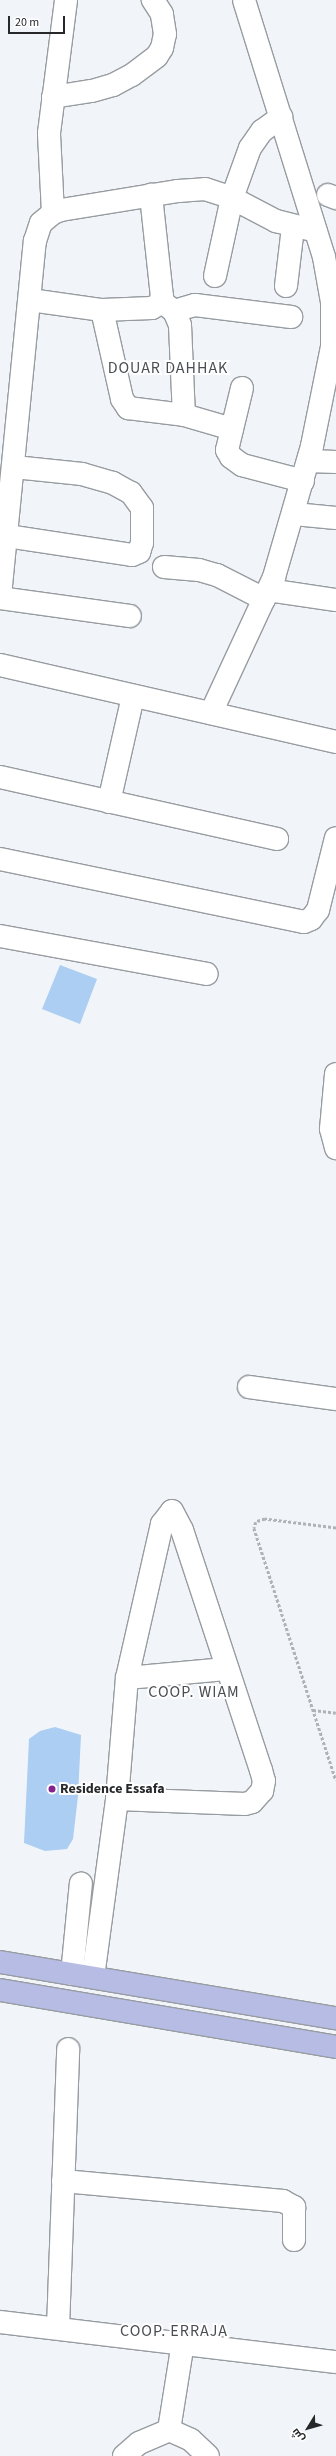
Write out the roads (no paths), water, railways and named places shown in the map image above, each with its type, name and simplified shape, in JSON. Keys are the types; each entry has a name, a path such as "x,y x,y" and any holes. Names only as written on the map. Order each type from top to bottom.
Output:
{"main road":[{"path":"0,1962 336,2018"},
{"path":"0,1990 336,2047"}],"street":[{"path":"53,213 49,169 52,97 66,0"},
{"path":"52,97 72,95 113,84 132,75 158,56 162,48 165,34 162,14 154,0"},
{"path":"211,713 266,594 294,514 332,372 333,281 244,0"},
{"path":"216,276 232,198 250,148 262,131 281,117"},
{"path":"130,616 0,597 14,467 35,241 41,224 53,213 151,195 205,189 232,198 293,226 316,231"},
{"path":"151,195 168,306 182,333 184,415"},
{"path":"286,286 293,226"},
{"path":"30,300 102,310 195,305 291,318"},
{"path":"102,310 124,404 133,410 184,415 232,429"},
{"path":"242,388 227,450 236,462 305,471 336,462"},
{"path":"7,536 132,555 139,552 142,543 142,508 131,493 113,483 82,474 14,467"},
{"path":"294,514 336,518"},
{"path":"164,568 198,570 217,575 266,594 336,600"},
{"path":"0,665 336,742"},
{"path":"109,802 133,696"},
{"path":"0,777 278,839"},
{"path":"0,859 304,922 311,919 318,910 336,838"},
{"path":"0,936 206,974"},
{"path":"336,1074 331,1129 336,1148"},
{"path":"249,1387 336,1399"},
{"path":"93,1977 116,1799 127,1678 162,1524 170,1511 176,1515 182,1530 226,1669 264,1781 258,1797 245,1804 116,1799"},
{"path":"127,1678 226,1669"},
{"path":"72,1974 81,1884"},
{"path":"58,2328 68,2049"},
{"path":"63,2181 283,2201 294,2208 294,2240"},
{"path":"0,2322 336,2362"},
{"path":"169,2430 183,2343"},
{"path":"124,2456 139,2443 155,2434 169,2430 191,2440 208,2456"}],"place":[{"name":"Residence Essafa","path":"52,1789"}],"district":[{"name":"DOUAR DAHHAK","path":"168,368"},
{"name":"COOP. WIAM","path":"194,1692"},
{"name":"COOP. ERRAJA","path":"174,2331"}]}
